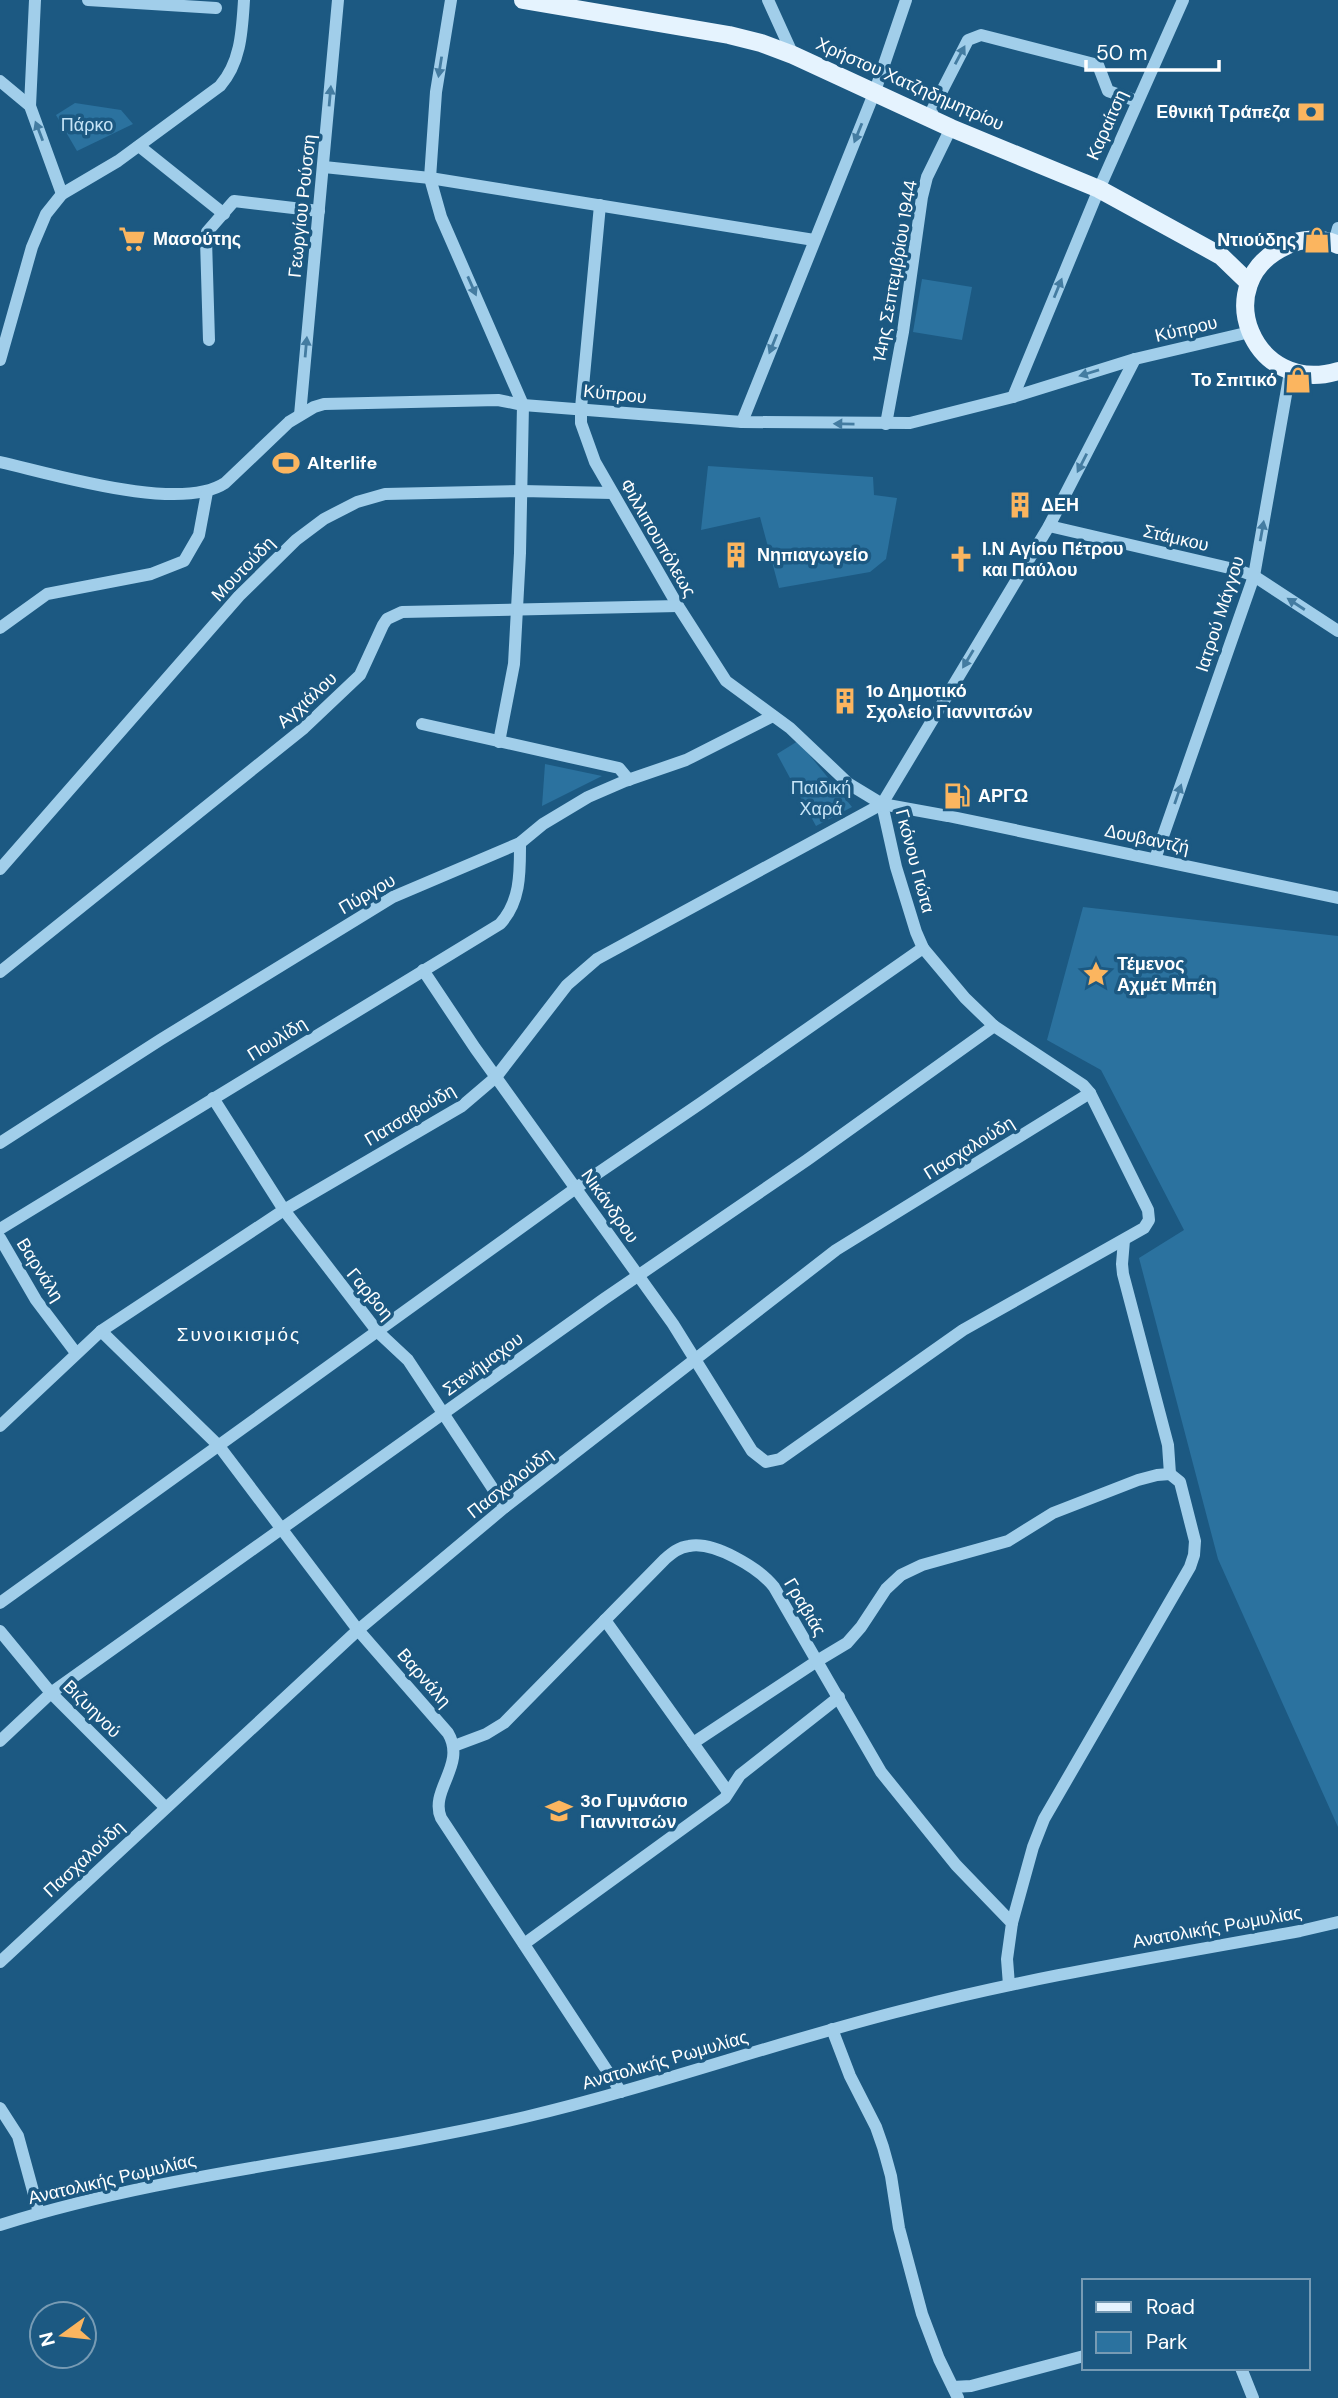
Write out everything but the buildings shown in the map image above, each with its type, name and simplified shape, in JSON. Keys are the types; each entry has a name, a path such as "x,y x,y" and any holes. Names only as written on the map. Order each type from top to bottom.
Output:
{"main road":[{"name":"Χρήστου Χατζηδημητρίου","path":"523,0 729,35 793,55 951,128 1099,189 1221,256 1250,283"},
{"path":"1337,238 1307,240 1278,249 1261,264 1250,283 1245,306 1250,332 1256,345 1266,356 1290,372 1315,376 1338,371"}],"street":[{"path":"36,0 30,106 62,194"},
{"path":"88,0 216,8"},
{"path":"0,360 33,247 46,214 62,194 118,161 220,86 231,74 238,52 244,0"},
{"name":"Γεωργίου Ρούσση","path":"300,415 338,0"},
{"path":"451,0 436,92 430,178 441,217 523,405 522,491 512,684 499,741"},
{"path":"768,0 793,55"},
{"path":"742,422 875,91 906,0"},
{"name":"Καραίτση","path":"1013,397 1099,189 1183,0"},
{"path":"929,116 968,40 981,35 1098,65 1108,91 1137,101"},
{"path":"0,80 30,106"},
{"name":"14ης Σεπτεμβρίου 1944","path":"886,425 903,332 922,197 927,177 951,128"},
{"path":"139,146 224,214"},
{"path":"324,167 430,178 814,240"},
{"path":"209,340 206,240 208,232 234,201 246,200 318,211"},
{"name":"Φιλλιπουπόλεως","path":"600,205 580,408 581,424 589,447 612,493 678,606 726,681 790,728 849,784 882,804"},
{"name":"Κύπρου","path":"0,462 146,494 187,495 207,492 225,483 289,422 300,415 324,404 362,402 498,400 523,405 742,422 886,425 931,419 1135,359 1250,332"},
{"name":"Γκόνου Γιώτα","path":"1125,1240 1144,1228 1149,1220 1148,1210 1090,1093 1073,1077 994,1026 965,999 923,948 896,867 882,804 1049,526 1135,359"},
{"name":"Ιατρού Μάγγου","path":"1155,859 1254,576 1290,372"},
{"name":"Μουτούδη","path":"0,869 240,596 296,540 324,519 357,502 385,494 522,491 612,493"},
{"path":"0,628 47,594 151,575 184,561 199,535 207,492"},
{"name":"Στάμκου","path":"1049,526 1254,576 1338,631"},
{"name":"Αγχιάλου","path":"0,972 304,728 360,674 387,620 402,612 678,606"},
{"name":"Πύργου","path":"0,1143 160,1040 393,897 520,843 572,805 629,780 686,760 773,716"},
{"path":"422,724 619,768 629,780"},
{"name":"Δουβαντζή","path":"882,804 1338,898"},
{"name":"Πατσαβούδη","path":"0,1426 101,1331 284,1210 462,1107 495,1077 567,985 597,959 882,804"},
{"name":"Πουλίδη","path":"0,1229 500,924 506,918 519,886 520,843"},
{"path":"0,1603 576,1188 923,948"},
{"name":"Νικάνδρου","path":"423,970 495,1077 674,1324 752,1451 766,1462 780,1459 963,1330 1125,1240"},
{"name":"Στενήμαχου","path":"0,1741 51,1693 637,1275 807,1160 994,1026"},
{"name":"Πασχαλούδη","path":"0,1962 358,1630 505,1507 836,1251 1090,1093"},
{"name":"Γαρβοη","path":"213,1098 284,1210 377,1331 408,1360 505,1507"},
{"name":"Βαρνάλη","path":"0,1238 36,1300 76,1353"},
{"path":"1125,1240 1123,1274 1170,1451 1170,1474"},
{"name":"Βαρνάλη","path":"101,1331 219,1446 358,1630 448,1732 454,1746"},
{"path":"693,1744 837,1650 854,1636 886,1588 909,1570 1007,1541 1053,1513 1138,1480 1170,1474 1180,1482 1195,1541 1194,1556 1044,1819 1033,1847 1012,1923 1007,1959 1009,1985"},
{"name":"Γραβιάς","path":"454,1746 486,1734 504,1723 665,1559 677,1549 700,1545 753,1567 765,1576 839,1697 868,1752 893,1788 956,1865 1012,1923"},
{"path":"605,1620 729,1792"},
{"name":"Βιζυηνού","path":"0,1631 51,1693 165,1807"},
{"path":"524,1944 716,1805 740,1775 839,1697"},
{"path":"454,1746 455,1756 438,1812 621,2092"},
{"name":"Ανατολικής Ρωμυλίας","path":"0,2225 116,2193 511,2120 621,2092 832,2029 1009,1985 1338,1922"},
{"path":"832,2029 847,2070 876,2127 883,2147 891,2176 899,2228 922,2314 939,2359 956,2393 971,2386 1082,2358"},
{"path":"0,2108 18,2136 38,2213"},
{"path":"1242,2370 1254,2398"}],"green space":[{"name":"Πάρκο","path":"75,103 121,110 133,124 77,151 56,115"},
{"path":"922,279 972,287 962,340 913,332"},
{"path":"708,466 873,477 874,495 897,498 886,559 870,572 779,588 760,517 701,530"},
{"name":"Παιδική Χαρά","path":"798,741 852,807 816,826 777,754"},
{"path":"545,764 602,776 542,806"},
{"path":"1083,907 1338,936 1338,1827 1218,1559 1139,1258 1184,1230 1101,1070 1047,1040"}],"place":[{"name":"Εθνική Τράπεζα","path":"1311,112"},
{"name":"Μασούτης","path":"132,239"},
{"name":"Ντιούδης","path":"1317,240"},
{"name":"Το Σπιτικό","path":"1298,380"},
{"name":"Alterlife","path":"286,463"},
{"name":"ΔΕΗ","path":"1020,505"},
{"name":"Νηπιαγωγείο","path":"736,555"},
{"name":"Ι.Ν Αγίου Πέτρου και Παύλου","path":"961,559"},
{"name":"1ο Δημοτικό Σχολείο Γιαννιτσών","path":"845,701"},
{"name":"ΑΡΓΩ","path":"957,796"},
{"name":"Τέμενος Αχμέτ Μπέη","path":"1096,974"},
{"name":"3ο Γυμνάσιο Γιαννιτσών","path":"559,1811"}],"district":[{"name":"Συνοικισμός","path":"239,1334"}]}
